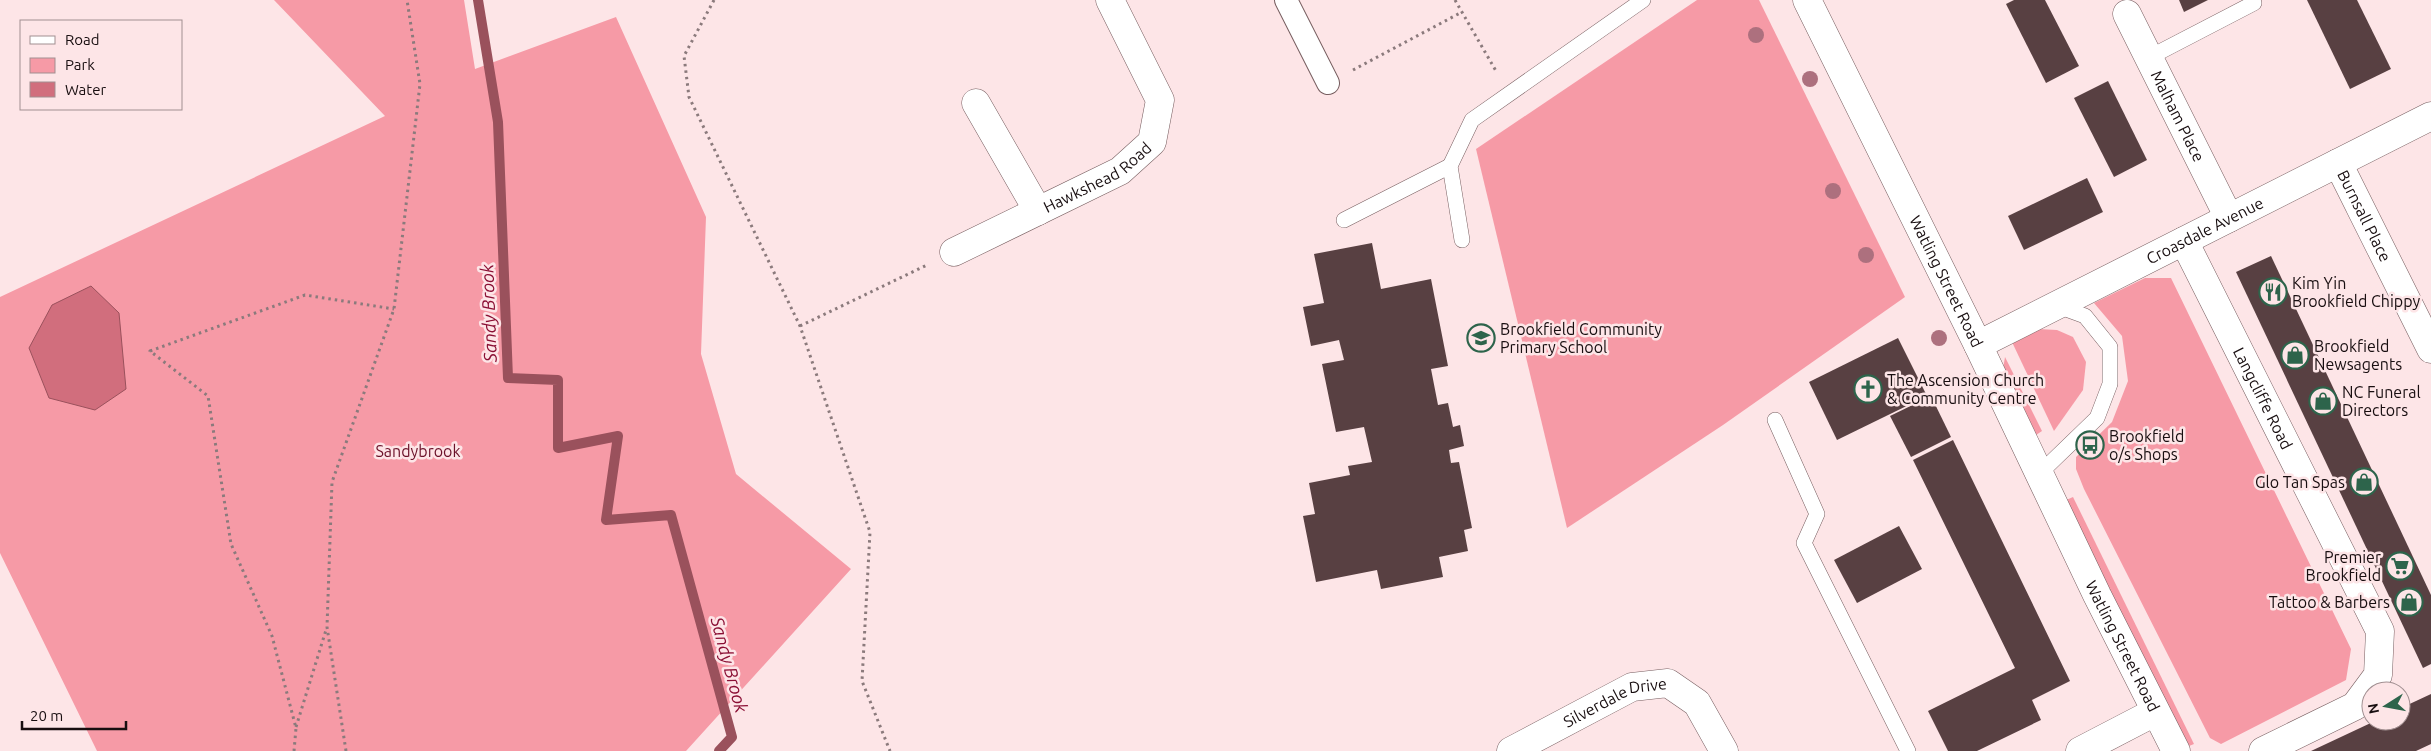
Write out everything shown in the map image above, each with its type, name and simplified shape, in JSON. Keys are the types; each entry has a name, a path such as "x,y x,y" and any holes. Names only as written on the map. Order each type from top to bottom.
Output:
{"street":[{"name":"Hawkshead Road","path":"954,252 1120,171 1152,142 1160,100 1110,0"},
{"path":"1286,0 1328,83"},
{"name":"Watling Street Road","path":"1807,0 1978,345 2155,712 2176,751"},
{"name":"Malham Place","path":"2127,14 2229,218"},
{"name":"Hawkshead Road","path":"976,103 1038,212"},
{"name":"Croasdale Avenue","path":"1978,345 2431,116"},
{"name":"Burnsall Place","path":"2338,163 2431,348"},
{"name":"Langcliffe Road","path":"2184,241 2380,630 2378,675 2355,706 2263,751"},
{"name":"Silverdale Drive","path":"1511,751 1632,687 1668,683 1696,703 1724,751"},
{"path":"2080,751 2155,712"}],"lane":[{"path":"1462,240 1450,166 1472,120 1643,0"},
{"path":"2150,57 2254,3"},
{"path":"1344,220 1450,166"},
{"path":"2039,474 2097,418 2110,384 2110,347 2085,316 2055,305"},
{"path":"1774,420 1817,514 1804,543 1908,751"}],"path":[{"path":"346,751 327,627 332,482 394,309 420,84 407,0"},
{"path":"714,0 684,56 688,97 800,326 870,532 862,681 890,751"},
{"path":"1456,0 1501,80"},
{"path":"1328,83 1462,12"},
{"path":"800,326 954,252"},
{"path":"296,728 272,636 231,544 208,396 150,351 305,295 394,309"},
{"path":"294,751 296,728 327,627"}],"green space":[{"name":"Sandybrook","path":"274,0 464,0 475,69 616,17 706,217 701,354 736,474 851,569 686,751 97,751 0,553 0,297 385,116"},
{"path":"1697,0 1759,0 1905,297 1723,425 1567,528 1476,149"},
{"path":"2145,278 2171,278 2351,649 2346,680 2221,744 2210,738 2084,489 2076,469 2076,457 2112,422 2128,381 2122,336 2094,303"},
{"path":"2038,329 2057,330 2073,337 2086,362 2083,390 2054,431 2012,342"},
{"path":"2005,357 2042,431 2033,437 2002,375"},
{"path":"2073,497 2194,744 2184,748 2064,501"}],"water":[{"path":"91,286 119,313 126,389 95,410 49,398 29,348 52,305"}],"building":[{"path":"2014,0 2045,0 2079,66 2046,83 2006,4"},
{"path":"2179,0 2208,0 2184,12"},
{"path":"2307,0 2357,0 2391,69 2350,89"},
{"path":"2108,81 2147,160 2114,177 2074,98"},
{"path":"2087,178 2103,212 2024,250 2008,216"},
{"path":"1372,243 1381,289 1431,279 1448,366 1431,369 1438,405 1448,403 1453,427 1460,425 1464,446 1449,450 1451,463 1459,462 1472,528 1464,530 1468,551 1439,557 1443,577 1381,589 1377,570 1316,582 1303,516 1315,514 1309,483 1350,475 1348,466 1372,462 1364,427 1336,432 1322,364 1344,360 1339,340 1311,346 1303,307 1324,303 1314,254"},
{"path":"2271,256 2431,595 2431,664 2423,668 2236,272"},
{"name":"The Ascension Church & Community Centre","path":"1898,338 1927,396 1837,440 1809,382"},
{"path":"1931,396 1951,437 1911,457 1890,416"},
{"path":"1953,440 2070,681 2032,700 2041,720 1977,751 1948,751 1928,711 2015,668 1913,460"},
{"path":"1899,526 1922,569 1857,603 1834,560"},
{"path":"2431,694 2431,744 2416,751 2311,751 2361,728 2361,731 2411,731 2411,703"}],"waterway":[{"name":"Sandy Brook","path":"478,0 498,122 508,378 558,380 558,448 618,436 606,520 671,515 732,737 719,751"}],"place":[{"name":"Kim Yin Brookfield Chippy","path":"2273,292"},
{"name":"Brookfield Community Primary School","path":"1481,338"},
{"name":"Brookfield Newsagents","path":"2295,355"},
{"name":"The Ascension Church & Community Centre","path":"1868,389"},
{"name":"NC Funeral Directors","path":"2323,401"},
{"name":"Brookfield o/s Shops","path":"2090,445"},
{"name":"Glo Tan Spas","path":"2364,482"},
{"name":"Premier Brookfield","path":"2400,566"},
{"name":"Tattoo & Barbers","path":"2409,602"}]}
